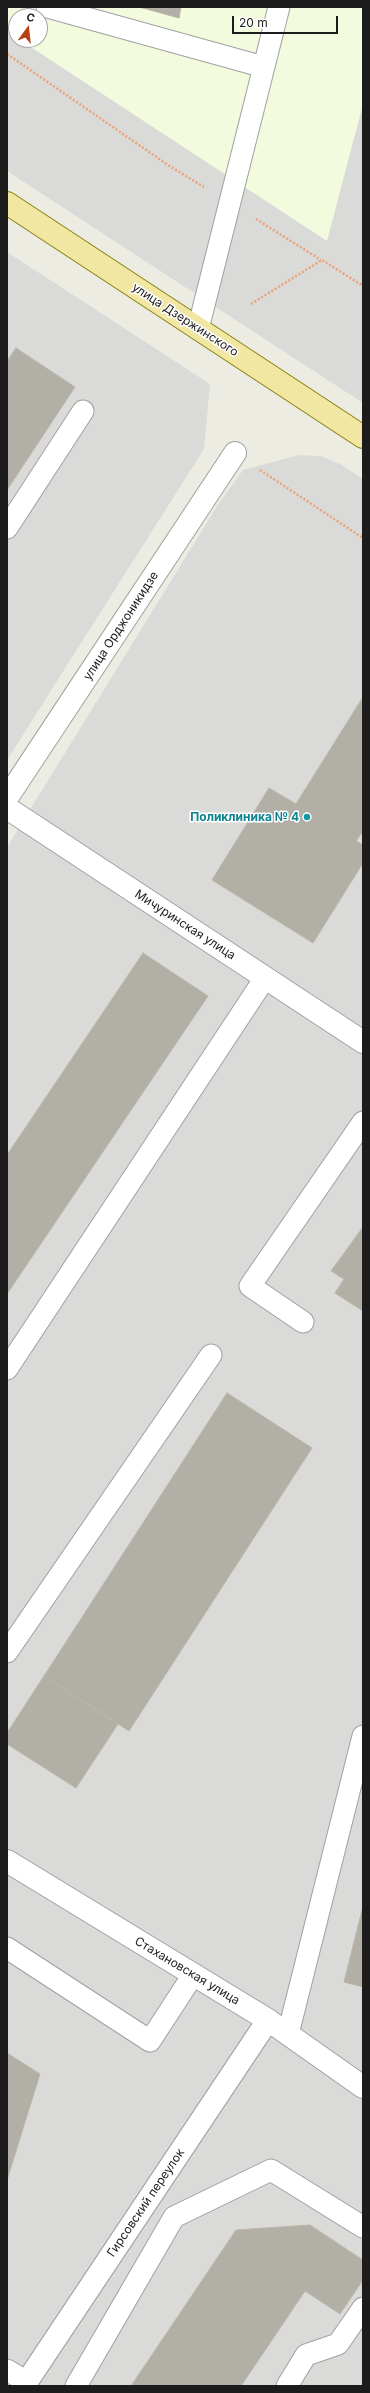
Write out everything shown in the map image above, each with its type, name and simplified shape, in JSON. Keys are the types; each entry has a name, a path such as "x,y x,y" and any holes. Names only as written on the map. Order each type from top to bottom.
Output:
{"main road":[{"name":"улица Дзержинского","path":"7,203 363,437"}],"street":[{"name":"улица Орджоникидзе","path":"7,798 235,453"},
{"name":"Мичуринская улица","path":"7,808 363,1042"},
{"name":"Стахановская улица","path":"7,1861 268,2020 363,2087"},
{"name":"Гирсовский переулок","path":"25,2384 268,2020"}],"lane":[{"path":"47,7 264,67"},
{"path":"198,329 279,7"},
{"path":"7,528 83,411"},
{"path":"7,1369 265,978"},
{"path":"303,1322 250,1286 363,1122"},
{"path":"7,1652 211,1355"},
{"path":"288,2034 363,1736"},
{"path":"7,1948 150,2041 193,1975"},
{"path":"76,2386 174,2217 271,2170 363,2227"},
{"path":"287,2386 306,2355 338,2344 363,2308"},
{"path":"7,2370 25,2384"}],"path":[{"path":"7,54 168,165 363,286"},
{"path":"251,304 322,260"},
{"path":"235,453 363,538"}],"shaded area":[{"path":"7,7 363,7 363,403 7,171"},
{"path":"7,7 363,7 363,104 327,241 32,48 48,48 48,8 8,8 8,33"},
{"path":"7,252 210,384 204,449 7,760"},
{"path":"299,455 320,456 340,464 363,479 363,2386 7,2386 7,847 219,503 243,470"}],"building":[{"path":"139,7 181,7 179,18"},
{"path":"16,348 75,387 7,490 7,361"},
{"name":"Поликлиника № 4","path":"363,697 363,831 356,841 363,845 363,863 313,943 212,880 269,788 296,804"},
{"path":"143,953 208,996 7,1294 7,1155"},
{"path":"363,1227 363,1311 335,1293 344,1279 331,1271"},
{"path":"227,1393 312,1448 129,1731 44,1676"},
{"path":"44,1676 118,1724 76,1788 7,1744 7,1733"},
{"path":"363,1906 363,1987 344,1982"},
{"path":"7,2053 40,2074 7,2180"},
{"path":"310,2225 363,2260 363,2280 340,2314 305,2291 241,2386 131,2386 236,2230"}],"place":[{"name":"Поликлиника № 4","path":"307,817"}]}
